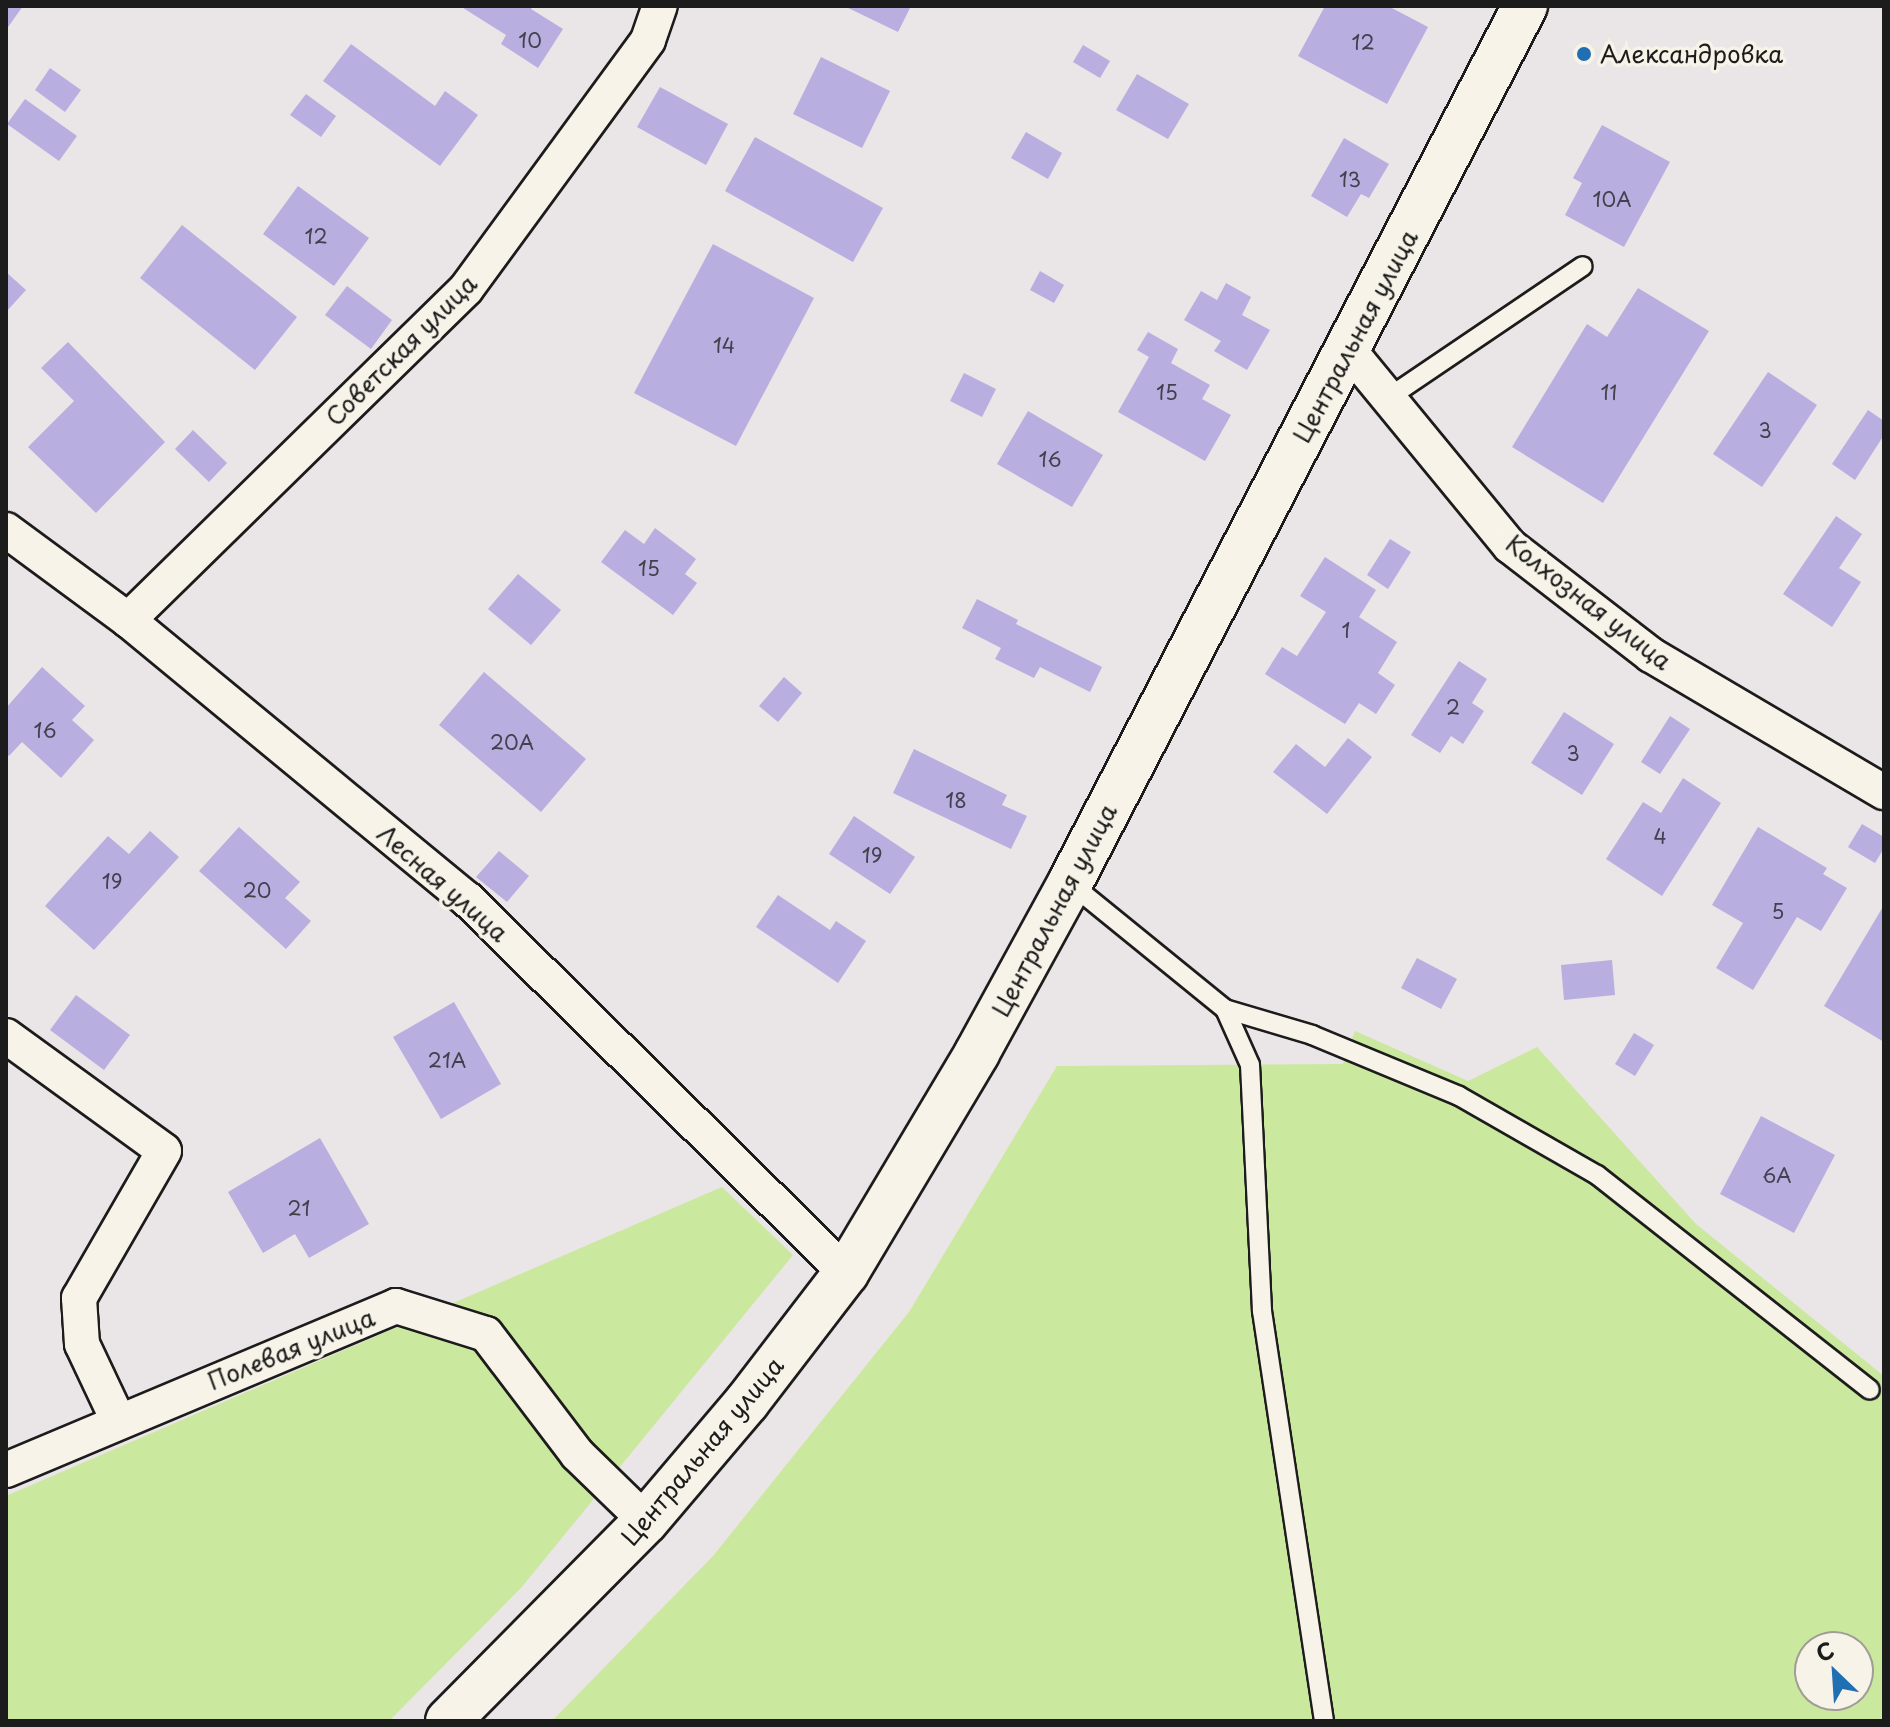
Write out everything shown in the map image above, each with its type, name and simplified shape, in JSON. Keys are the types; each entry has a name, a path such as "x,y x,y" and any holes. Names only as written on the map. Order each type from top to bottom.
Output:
{"main road":[{"name":"Центральная улица","path":"448,1721 646,1521 747,1402 846,1273 977,1053 1070,883 1525,6"}],"street":[{"name":"Советская улица","path":"128,620 466,289 648,40 660,6"},
{"name":"Колхозная улица","path":"1348,349 1510,546 1651,655 1884,792"},
{"name":"Лесная улица","path":"6,530 128,620 467,899 846,1273"},
{"path":"6,1036 164,1151 79,1298 82,1344 118,1420"},
{"name":"Полевая улица","path":"6,1470 118,1420 396,1306 486,1334 577,1454 646,1521"}],"lane":[{"path":"1388,398 1583,266"},
{"path":"1070,883 1225,1009 1312,1035 1459,1096 1597,1175 1870,1390"},
{"path":"1225,1009 1250,1065 1262,1311 1324,1721"}],"green space":[{"path":"1355,1031 1468,1081 1537,1047 1696,1224 1884,1376 1884,1721 552,1721 713,1556 909,1312 1057,1066 1343,1064"},
{"path":"722,1187 793,1255 521,1588 389,1721 6,1721 6,1496"}],"building":[{"path":"6,6 23,6 6,30"},
{"path":"460,6 533,6 531,9 563,29 538,68 501,44 506,35"},
{"path":"844,6 911,6 898,32"},
{"path":"1325,6 1388,6 1428,27 1387,104 1298,56"},
{"path":"351,44 435,106 445,91 478,115 440,166 323,81"},
{"path":"1083,45 1110,61 1100,78 1073,62"},
{"path":"821,57 890,91 862,148 793,114"},
{"path":"50,68 81,90 65,112 35,90"},
{"path":"1137,74 1189,104 1168,139 1116,110"},
{"path":"660,87 728,124 706,165 637,127"},
{"path":"306,94 336,116 321,137 290,115"},
{"path":"25,99 77,136 59,161 7,124"},
{"path":"1602,125 1670,162 1624,247 1565,215 1582,183 1573,178"},
{"path":"1026,132 1062,153 1048,179 1011,158"},
{"path":"755,137 883,208 853,262 725,191"},
{"path":"1344,138 1389,164 1369,198 1361,194 1347,217 1311,196"},
{"path":"298,186 369,238 334,286 263,234"},
{"path":"182,225 297,317 255,370 140,278"},
{"path":"713,244 814,298 736,446 634,393"},
{"path":"1040,271 1064,285 1054,303 1030,290"},
{"path":"6,272 26,290 6,312"},
{"path":"1226,283 1251,297 1242,315 1270,330 1247,370 1214,351 1221,341 1184,320 1201,291 1217,300"},
{"path":"347,286 392,320 371,349 325,315"},
{"path":"1638,288 1709,331 1603,503 1512,447 1587,324 1607,337"},
{"path":"1148,332 1178,349 1171,363 1210,385 1202,399 1231,415 1205,461 1118,412 1149,357 1137,350"},
{"path":"68,342 165,442 96,513 28,447 74,401 41,368"},
{"path":"1768,372 1817,405 1762,487 1713,454"},
{"path":"964,373 996,389 982,417 950,401"},
{"path":"1868,410 1884,421 1884,435 1855,480 1832,464"},
{"path":"1028,411 1103,455 1072,507 997,464"},
{"path":"193,430 227,463 209,482 175,449"},
{"path":"1836,516 1862,534 1839,568 1861,582 1832,627 1783,594"},
{"path":"655,528 696,559 685,574 697,583 673,615 601,562 625,530 644,544"},
{"path":"1390,539 1411,552 1388,589 1367,575"},
{"path":"1325,557 1376,590 1359,617 1397,642 1378,673 1395,685 1376,714 1359,703 1345,724 1265,674 1282,647 1297,656 1326,612 1300,596"},
{"path":"518,574 561,610 531,645 488,609"},
{"path":"977,599 1018,620 1016,624 1102,667 1090,692 1040,667 1034,678 995,659 1001,648 962,628"},
{"path":"1459,661 1487,679 1472,703 1484,711 1463,744 1451,736 1440,753 1411,735"},
{"path":"42,667 85,706 72,720 94,740 61,778 22,742 9,756 6,753 6,708"},
{"path":"484,672 586,759 541,812 439,725"},
{"path":"784,677 802,693 778,722 759,706"},
{"path":"1564,712 1614,744 1582,795 1531,763"},
{"path":"1670,716 1690,729 1660,774 1641,762"},
{"path":"1348,738 1372,757 1327,814 1273,772 1296,744 1325,767"},
{"path":"914,749 1007,795 1002,805 1027,816 1011,849 893,793"},
{"path":"1683,778 1721,803 1662,896 1606,859 1643,802 1661,813"},
{"path":"854,816 915,857 890,894 829,854"},
{"path":"1862,824 1884,837 1884,848 1875,863 1848,847"},
{"path":"239,827 300,882 285,898 311,921 286,949 199,871"},
{"path":"1758,827 1827,868 1823,874 1847,888 1821,931 1797,917 1753,990 1716,968 1743,923 1712,905"},
{"path":"150,831 179,857 94,950 45,906 108,836 129,854"},
{"path":"499,851 529,876 507,902 476,877"},
{"path":"778,895 830,930 836,921 866,941 838,983 756,927"},
{"path":"1884,905 1884,1042 1824,1006"},
{"path":"1417,958 1457,979 1441,1009 1401,988"},
{"path":"1612,960 1615,995 1564,1000 1561,965"},
{"path":"76,995 130,1035 104,1070 50,1030"},
{"path":"454,1002 501,1084 441,1119 393,1037"},
{"path":"1634,1033 1654,1045 1635,1076 1615,1064"},
{"path":"1761,1116 1835,1155 1794,1233 1720,1194"},
{"path":"320,1138 369,1224 309,1258 295,1234 263,1253 228,1192"}],"place":[{"name":"Александровка","path":"1584,54"}]}
